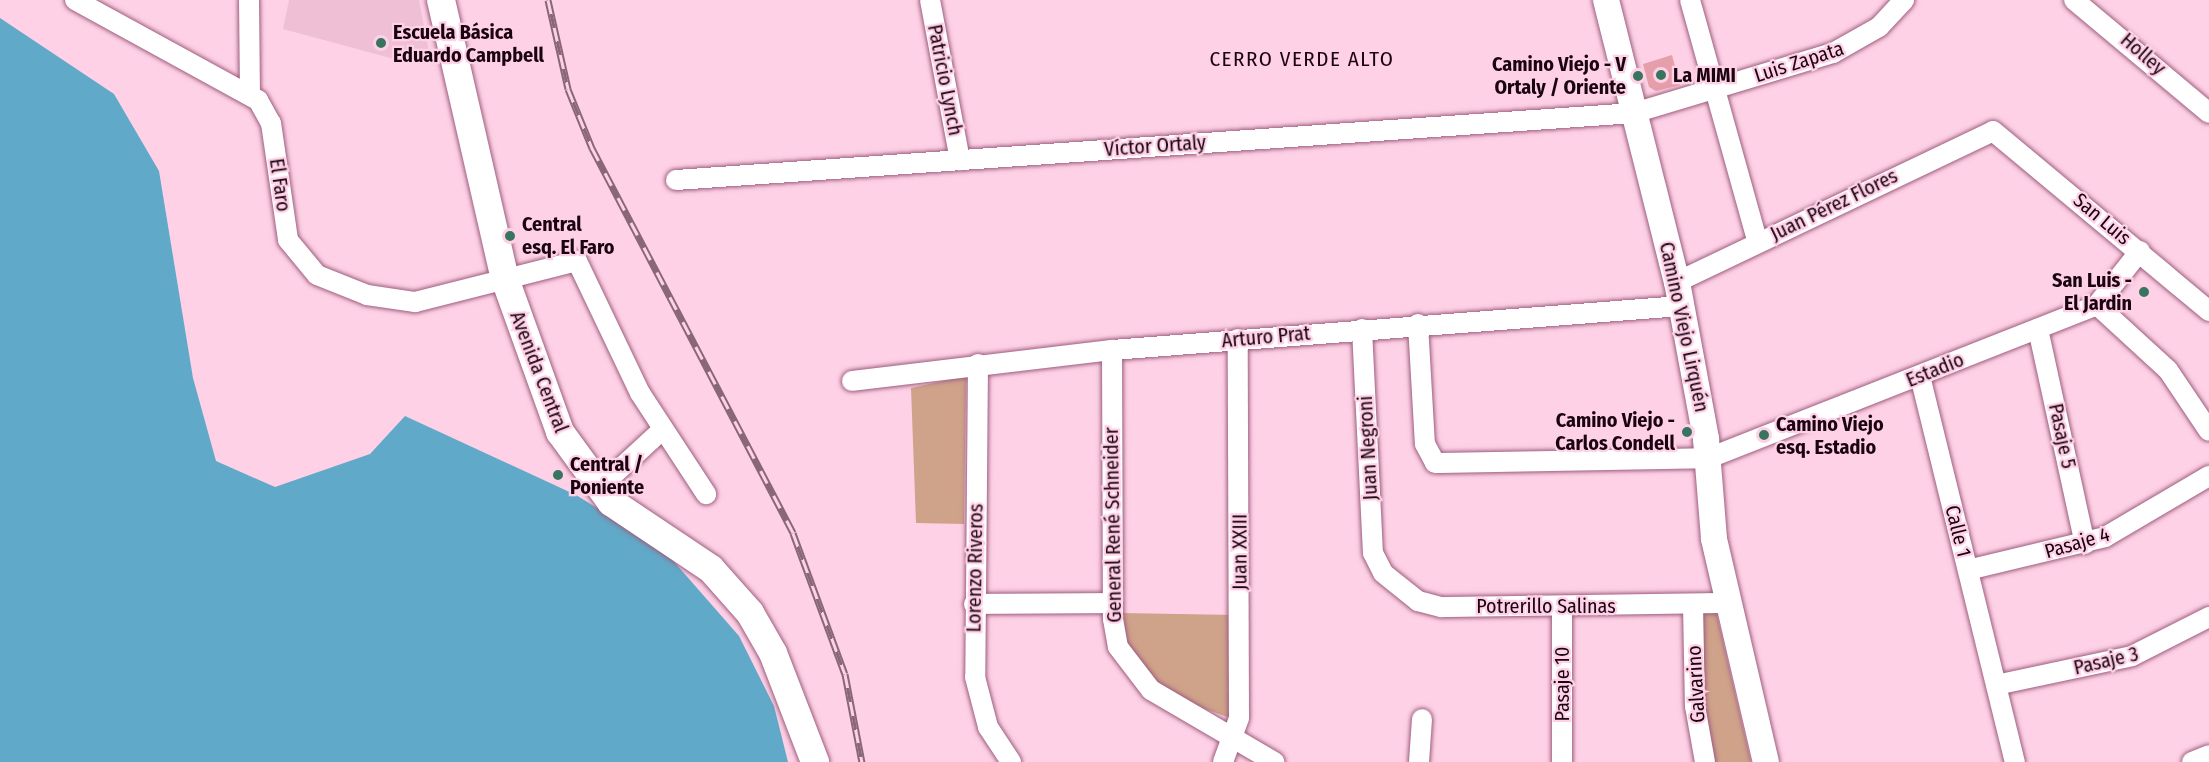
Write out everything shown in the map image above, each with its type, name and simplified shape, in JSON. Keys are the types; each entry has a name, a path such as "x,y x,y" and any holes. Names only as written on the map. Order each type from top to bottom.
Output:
{"main road":[{"name":"Avenida Central","path":"441,0 505,279 550,411 598,489 631,519 711,570 746,608 772,652 815,762"}],"street":[{"name":"El Faro","path":"75,0 250,94 269,115 288,240 308,268 367,295 415,302 577,261 619,354 662,430"},
{"path":"249,0 250,94"},
{"name":"Patricio Lynch","path":"930,0 960,160"},
{"name":"Camino Viejo Lirquén","path":"1606,0 1679,294 1709,458 1712,522 1728,603 1766,762"},
{"path":"1690,0 1758,243"},
{"name":"Luis Zapata","path":"1634,113 1849,46 1904,0"},
{"name":"Holley","path":"2074,0 2206,103"},
{"name":"Víctor Ortaly","path":"676,180 1634,113"},
{"name":"Juan Pérez Flores","path":"1679,294 1758,243 1993,131"},
{"name":"San Luis","path":"1993,131 2140,251 2209,311"},
{"name":"Estadio","path":"1418,324 1425,444 1435,464 1709,458 2097,305 2140,251"},
{"name":"Arturo Prat","path":"852,381 978,364 1112,350 1418,324 1679,294"},
{"path":"2097,305 2168,370 2209,431"},
{"name":"Juan Negroni","path":"1362,329 1378,566"},
{"name":"Pasaje 5","path":"2038,329 2085,544"},
{"name":"Juan XXIII","path":"1223,762 1236,740 1241,615 1239,339"},
{"name":"General René Schneider","path":"1112,350 1113,603 1118,647 1142,682 1274,762"},
{"name":"Lorenzo Riveros","path":"978,364 974,604 977,693 988,727 1011,762"},
{"name":"Calle 1","path":"1920,376 2015,762"},
{"path":"598,489 662,430 706,494"},
{"name":"Pasaje 4","path":"1968,570 2085,544 2122,529 2209,476"},
{"name":"Potrerillo Salinas","path":"1378,566 1426,605 1562,606 1728,603"},
{"path":"974,604 1113,603"},
{"name":"Galvarino","path":"1693,605 1695,706 1706,762"},
{"name":"Pasaje 10","path":"1562,606 1562,762"},
{"name":"Pasaje 3","path":"1996,685 2132,656 2209,617"},
{"path":"1419,762 1422,719"},
{"path":"2192,762 2209,755"}],"shaded area":[{"name":"Escuela Básica Eduardo Campbell","path":"289,0 419,0 430,57 409,63 283,29"},
{"path":"966,376 964,524 916,523 911,388"},
{"path":"1716,611 1751,762 1708,762 1699,613"},
{"path":"1121,613 1235,615 1233,719 1166,695 1132,664"}],"water":[{"path":"0,18 114,94 159,171 193,378 216,461 275,487 370,454 405,416 576,495 662,548 739,636 774,706 788,762 0,762"}],"building":[{"name":"La MIMI","path":"1672,55 1680,85 1656,91 1649,87 1643,64"}],"railway":[{"path":"548,0 568,89 592,148 793,533 845,674 862,762"}],"place":[{"name":"Escuela Básica Eduardo Campbell","path":"381,43"},
{"name":"La MIMI","path":"1661,75"},
{"name":"Camino Viejo - V Ortaly / Oriente","path":"1638,76"},
{"name":"Central esq. El Faro","path":"510,236"},
{"name":"San Luis - El Jardin","path":"2144,292"},
{"name":"Camino Viejo - Carlos Condell","path":"1687,432"},
{"name":"Camino Viejo esq. Estadio","path":"1764,435"},
{"name":"Central / Poniente","path":"558,475"}],"district":[{"name":"CERRO VERDE ALTO","path":"1302,59"}]}
